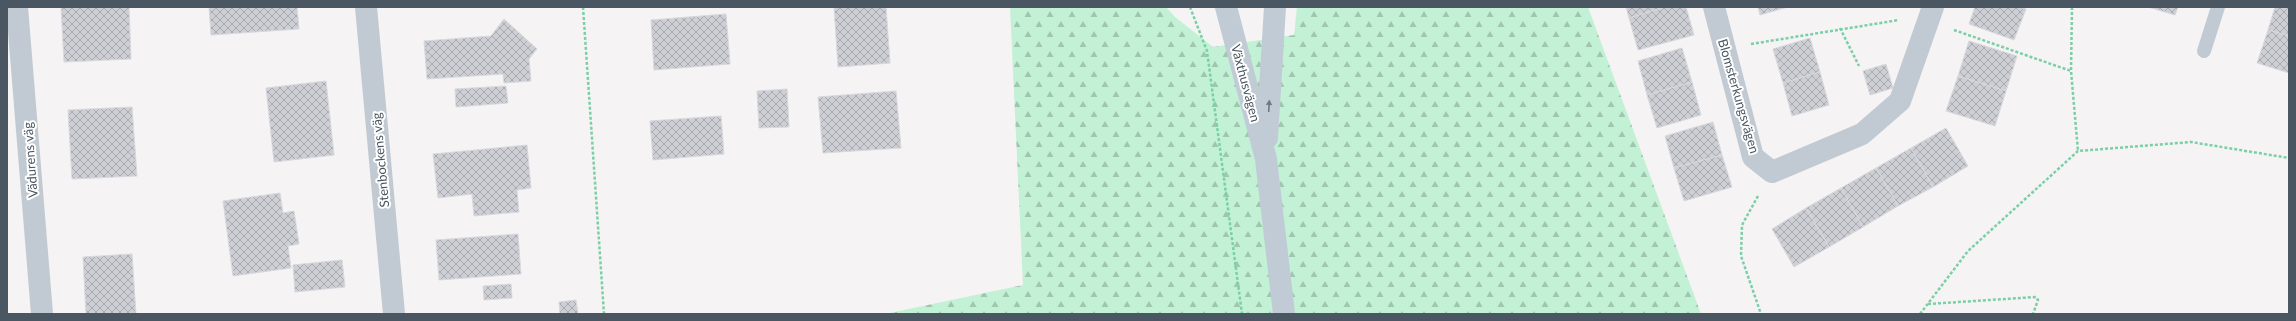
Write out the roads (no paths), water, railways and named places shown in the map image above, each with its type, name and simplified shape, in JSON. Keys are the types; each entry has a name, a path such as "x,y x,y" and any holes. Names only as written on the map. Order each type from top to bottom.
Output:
{"street":[{"name":"Vädurens väg","path":"17,7 42,314"},
{"name":"Stenbockens väg","path":"366,7 394,314"},
{"name":"Växthusvägen","path":"1226,7 1266,159 1284,314"},
{"name":"Växthusvägen","path":"1266,159 1275,7"},
{"name":"Blomsterkungsvägen","path":"1714,7 1753,157 1772,172 1862,134 1900,101 1930,14"}],"lane":[{"path":"2204,51 2218,7"}]}
